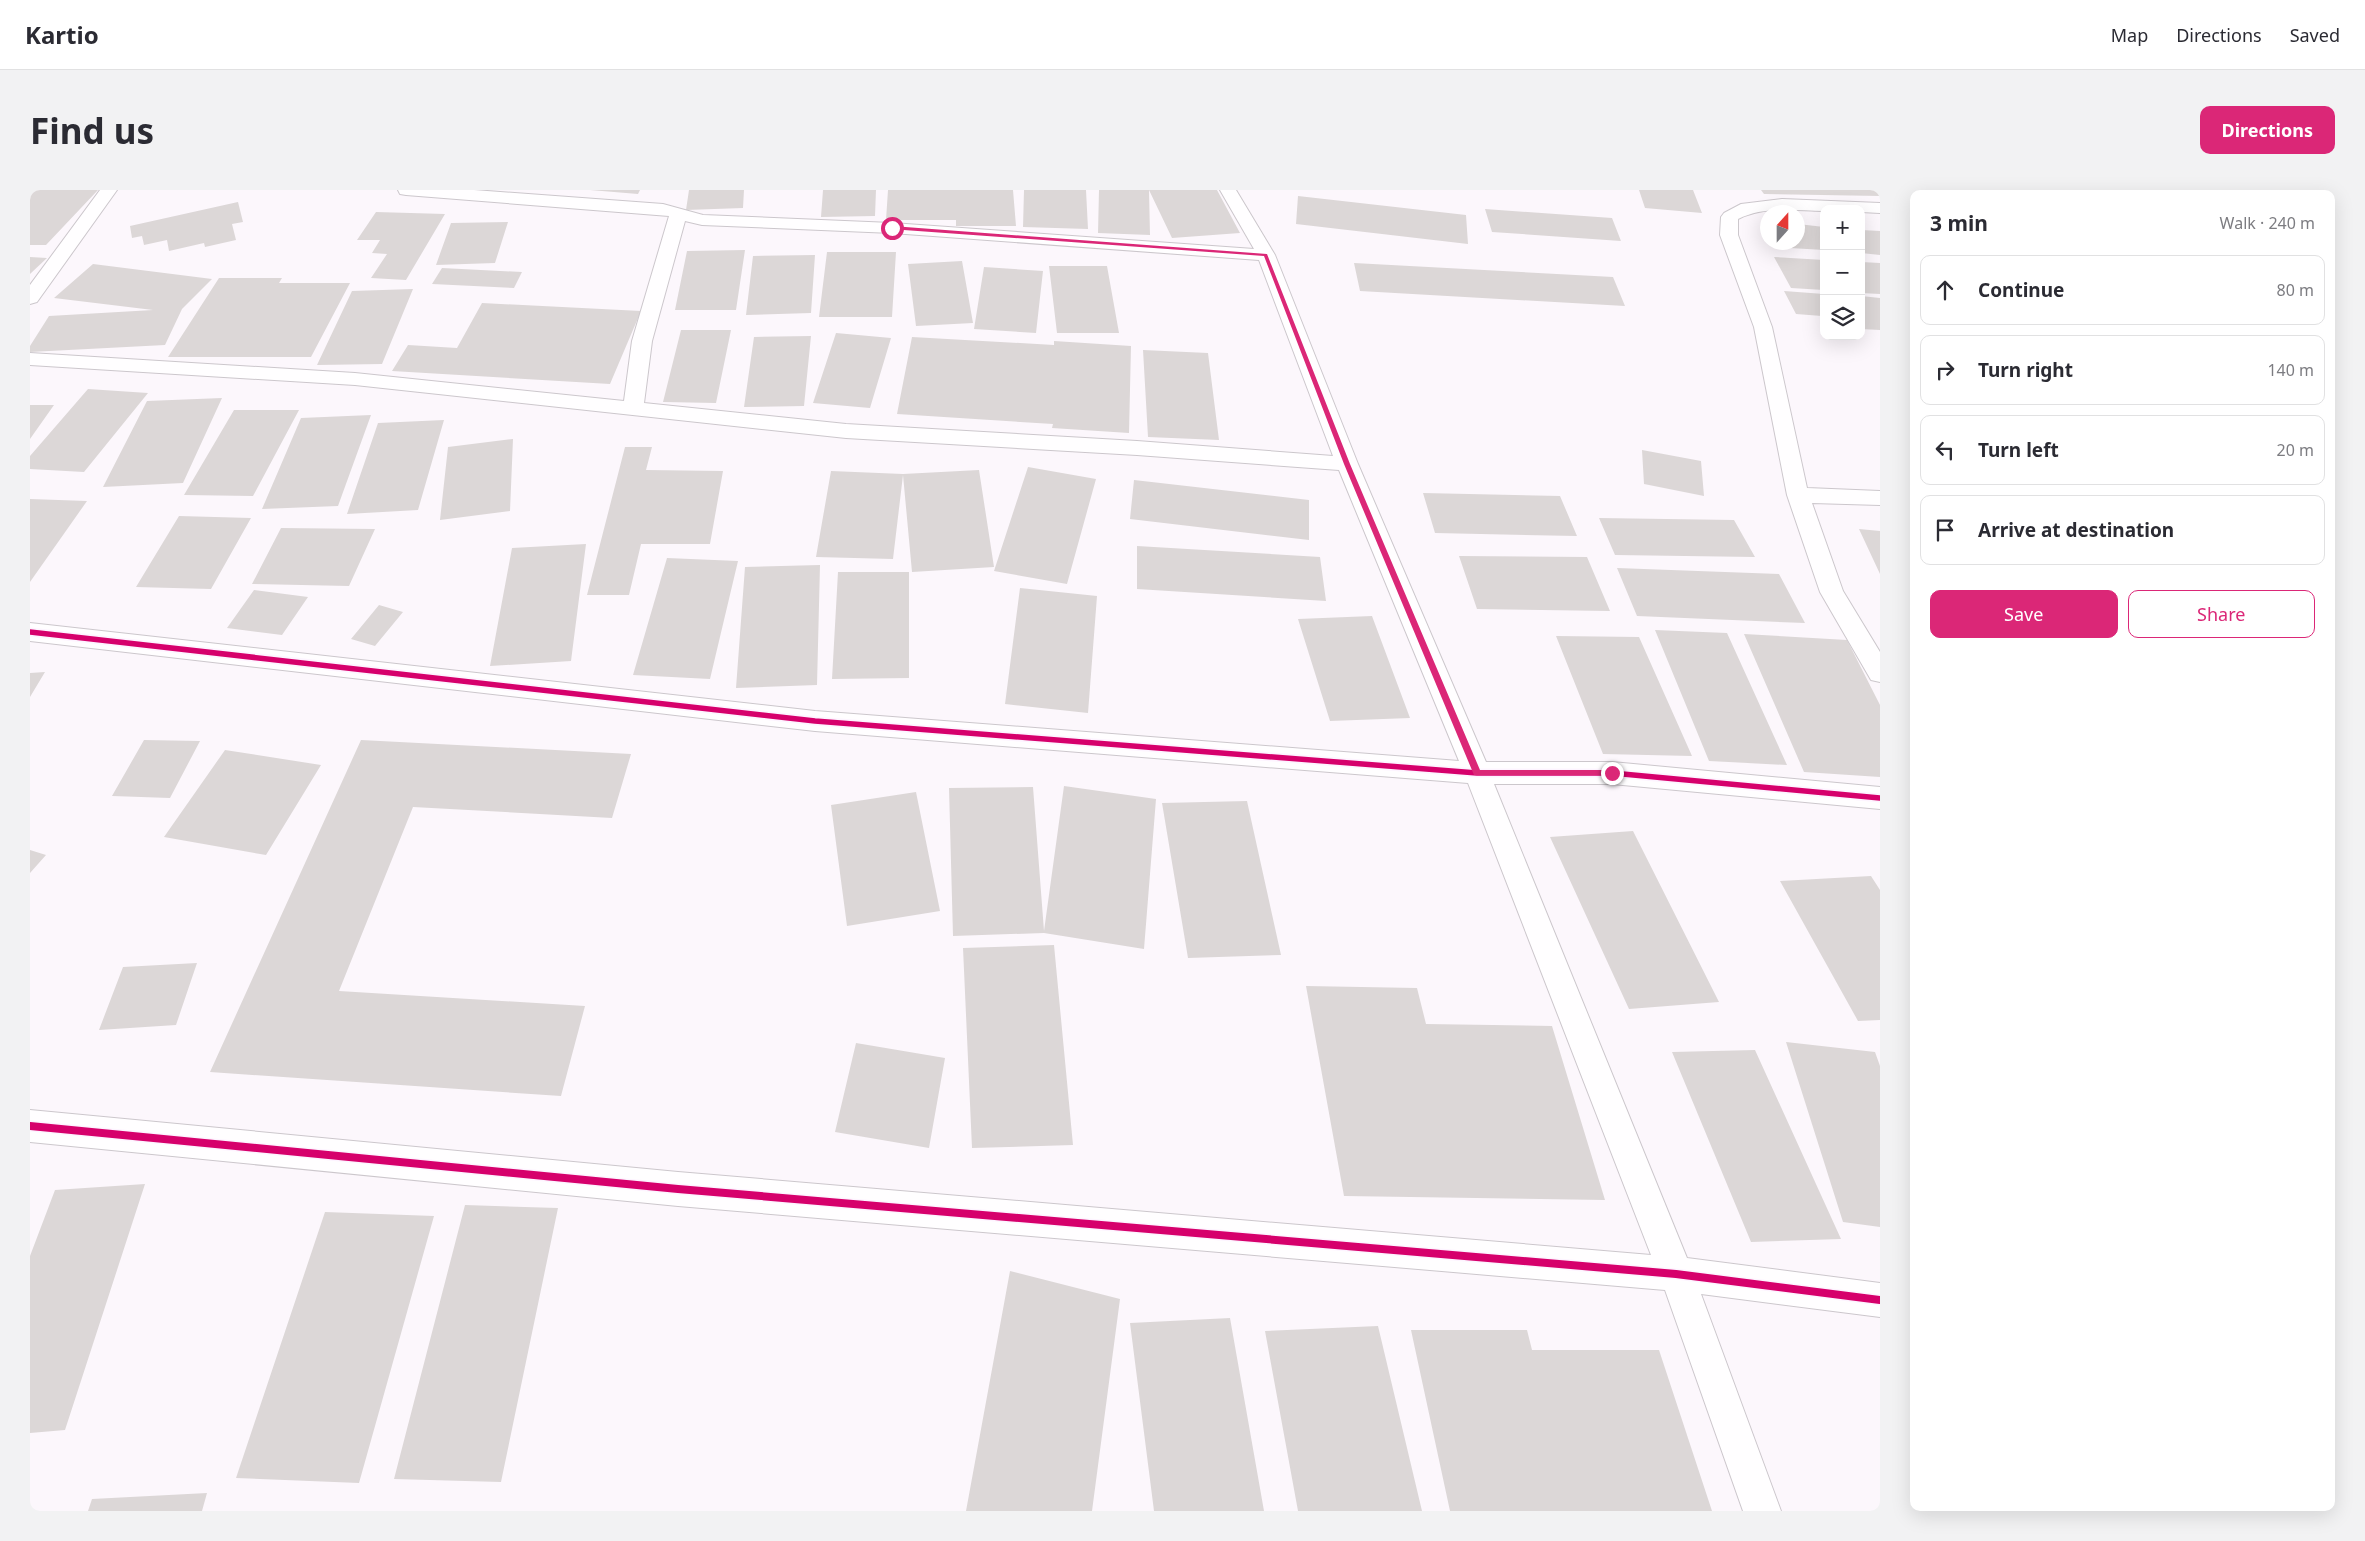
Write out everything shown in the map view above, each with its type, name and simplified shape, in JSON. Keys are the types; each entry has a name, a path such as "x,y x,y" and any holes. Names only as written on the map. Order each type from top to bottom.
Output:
{"street":[{"path":"30,298 109,190"},
{"path":"406,190 671,212 702,220 892,228 1266,255"},
{"path":"633,409 642,341 671,212 668,190"},
{"path":"1228,190 1266,255 1347,464 1477,773 1676,1274 1762,1511"},
{"path":"1880,208 1782,204 1747,208 1730,217 1729,235 1763,327 1798,495 1832,592 1880,673"},
{"path":"30,358 355,379 846,431 1137,448 1347,464"},
{"path":"1798,495 1880,498"},
{"path":"30,632 815,721 1477,773 1612,773 1880,798"},
{"path":"30,1126 668,1188 1676,1274 1880,1300"}],"building":[{"path":"30,190 98,190 46,245 30,245"},
{"path":"590,190 640,190 638,194"},
{"path":"689,190 744,190 743,208 686,210"},
{"path":"823,190 876,190 875,216 821,217"},
{"path":"888,190 1013,190 1016,226 956,226 956,220 886,220"},
{"path":"1024,190 1086,190 1088,229 1023,227"},
{"path":"1099,190 1149,190 1150,235 1098,233"},
{"path":"1149,190 1217,190 1240,233 1172,238"},
{"path":"1639,190 1693,190 1702,213 1645,208"},
{"path":"1761,190 1877,190 1880,196 1764,194"},
{"path":"1298,196 1466,215 1468,244 1296,224"},
{"path":"238,202 243,222 232,224 236,240 205,247 204,243 169,251 167,240 144,245 142,236 132,238 130,226"},
{"path":"1485,209 1612,218 1621,241 1492,232"},
{"path":"376,212 445,214 406,280 371,278 387,254 372,253 380,240 357,240"},
{"path":"508,222 495,263 436,265 451,223"},
{"path":"1805,225 1820,227 1820,250 1805,249"},
{"path":"1865,230 1880,231 1880,255 1865,253"},
{"path":"745,250 736,310 675,310 687,251"},
{"path":"827,252 896,252 892,317 819,317"},
{"path":"815,255 811,313 746,315 753,256"},
{"path":"30,257 47,258 30,274"},
{"path":"1774,257 1820,260 1820,290 1791,288"},
{"path":"962,261 973,323 916,326 908,264"},
{"path":"1865,262 1880,263 1880,294 1865,293"},
{"path":"1354,263 1613,277 1625,306 1360,291"},
{"path":"93,264 212,279 182,309 165,345 30,352 30,346 49,316 153,310 54,298"},
{"path":"1049,266 1107,266 1119,333 1057,333"},
{"path":"984,267 1043,271 1036,333 974,329"},
{"path":"442,268 522,272 514,288 432,284"},
{"path":"219,278 282,278 279,283 350,283 311,357 168,357"},
{"path":"413,289 382,364 317,365 352,291"},
{"path":"1784,291 1820,294 1820,316 1796,314"},
{"path":"1865,296 1880,298 1880,330 1865,329"},
{"path":"482,303 641,311 610,384 392,371 408,345 457,348"},
{"path":"681,330 731,330 716,403 663,402"},
{"path":"836,333 891,338 870,408 813,403"},
{"path":"811,336 804,406 744,407 754,337"},
{"path":"912,337 1054,345 1054,341 1131,346 1129,433 1052,428 1053,424 897,414"},
{"path":"1143,350 1208,353 1219,440 1148,437"},
{"path":"88,389 148,393 84,472 30,469 30,456"},
{"path":"222,398 183,483 103,487 147,401"},
{"path":"30,405 54,405 30,439"},
{"path":"234,410 299,410 253,496 184,495"},
{"path":"371,415 338,506 262,509 301,418"},
{"path":"444,420 418,510 347,514 378,423"},
{"path":"513,439 510,511 440,520 448,447"},
{"path":"625,447 652,447 646,470 723,471 710,544 641,544 629,595 587,595"},
{"path":"1642,450 1701,461 1704,496 1644,484"},
{"path":"1028,467 1096,479 1067,584 994,571"},
{"path":"979,470 994,567 912,572 903,475 893,559 816,557 831,471 903,474"},
{"path":"1134,480 1309,500 1309,540 1130,519"},
{"path":"1423,493 1560,496 1577,536 1435,533"},
{"path":"30,499 87,501 30,582"},
{"path":"179,516 251,518 211,589 136,587"},
{"path":"1599,518 1734,520 1755,557 1615,555"},
{"path":"281,528 375,529 349,586 252,584"},
{"path":"1859,529 1880,531 1880,574"},
{"path":"586,544 571,661 490,666 512,548"},
{"path":"1137,546 1320,557 1326,601 1137,589"},
{"path":"1459,556 1587,557 1610,611 1477,609"},
{"path":"667,558 738,561 710,679 633,675"},
{"path":"820,565 817,685 736,688 745,567"},
{"path":"1617,568 1779,574 1805,623 1637,616"},
{"path":"838,572 909,572 909,678 832,679"},
{"path":"1020,588 1097,596 1088,713 1005,704"},
{"path":"254,590 308,597 282,635 227,628"},
{"path":"379,605 403,612 375,646 351,639"},
{"path":"1372,616 1410,718 1330,721 1298,619"},
{"path":"1655,630 1727,633 1787,765 1709,761"},
{"path":"1744,634 1847,640 1880,705 1880,777 1804,772"},
{"path":"1556,636 1639,637 1692,756 1603,754"},
{"path":"45,672 30,697 30,673"},
{"path":"144,740 200,741 170,798 112,796"},
{"path":"361,740 631,754 612,818 413,807 339,991 585,1006 561,1096 210,1072"},
{"path":"225,750 321,765 266,855 164,837"},
{"path":"1064,786 1156,799 1144,949 1044,933 953,936 949,788 1033,787 1044,931"},
{"path":"916,792 940,911 847,926 831,805"},
{"path":"1247,801 1281,955 1188,958 1162,803"},
{"path":"1633,831 1719,1002 1629,1009 1550,837"},
{"path":"30,850 46,855 30,873"},
{"path":"1871,876 1880,890 1880,1020 1858,1021 1780,881"},
{"path":"1054,945 1073,1145 972,1148 963,948"},
{"path":"197,963 176,1025 99,1030 123,967"},
{"path":"1306,986 1417,988 1426,1024 1552,1026 1605,1200 1344,1196"},
{"path":"1786,1042 1875,1052 1880,1066 1880,1227 1843,1222"},
{"path":"856,1043 945,1058 929,1148 835,1132"},
{"path":"1755,1050 1841,1239 1751,1242 1672,1052"},
{"path":"145,1184 65,1430 30,1433 30,1256 55,1190"},
{"path":"465,1205 558,1208 501,1482 394,1479"},
{"path":"325,1212 434,1216 359,1483 236,1478"},
{"path":"1010,1271 1120,1299 1092,1511 966,1511"},
{"path":"1230,1318 1264,1511 1154,1511 1130,1323"},
{"path":"1378,1326 1422,1511 1298,1511 1265,1331"},
{"path":"1411,1330 1527,1330 1532,1350 1659,1350 1712,1511 1450,1511"},
{"path":"207,1493 202,1511 88,1511 92,1499"}],"cycle path":[{"path":"30,632 815,721 1477,773 1612,773 1880,798"},
{"path":"30,1126 678,1189 1676,1274 1880,1300"}],"route":[{"path":"892,228 1266,255 1347,464 1477,773 1612,773"}]}
